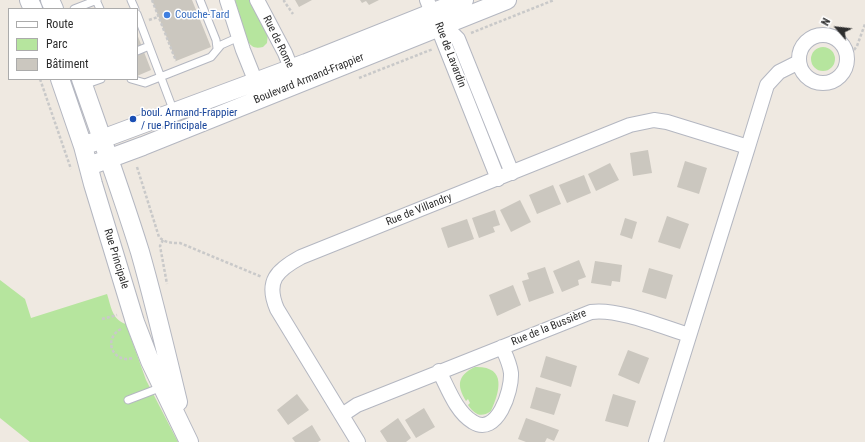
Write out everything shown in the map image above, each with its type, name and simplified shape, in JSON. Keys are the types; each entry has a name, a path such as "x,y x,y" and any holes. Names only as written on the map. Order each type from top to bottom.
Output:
{"street":[{"path":"227,0 239,38 262,98"},
{"name":"Rue de Rome","path":"257,0 295,76"},
{"name":"Boulevard Armand-Frappier","path":"89,166 262,98 295,76 436,16 464,0"},
{"name":"Boulevard Armand-Frappier","path":"436,16 507,0"},
{"name":"Rue de Lavardin","path":"436,16 458,39 512,174"},
{"name":"Rue de Lavardin","path":"436,16 498,179"},
{"path":"656,442 768,85 779,72 799,62"},
{"name":"Boulevard Armand-Frappier","path":"83,146 103,140 255,81 295,76"},
{"name":"Rue Principale","path":"60,80 83,146 135,322 150,361 167,384"},
{"name":"Rue Principale","path":"83,82 141,258 167,384 187,438"},
{"name":"Rue de Villandry","path":"358,442 277,309 271,294 272,285 277,274 283,268 301,257 512,174 630,125 647,121 667,122 748,147"},
{"name":"Rue de la Bussière","path":"342,415 357,405 585,314 608,311 626,315 689,335"},
{"name":"Rue de la Bussière","path":"439,371 462,412 472,422 477,424 488,424 495,420 501,412 511,379 509,362 502,347"}],"lane":[{"path":"77,8 97,0"},
{"path":"200,0 216,40 217,48"},
{"path":"138,17 174,112"},
{"path":"134,80 145,83 211,57 221,45 239,38"},
{"path":"138,52 149,46"},
{"path":"83,82 95,80"},
{"path":"128,400 167,384"}],"path":[{"path":"152,0 176,61"},
{"path":"285,0 293,14"},
{"path":"470,34 554,0"},
{"path":"854,50 857,46 865,24"},
{"path":"136,167 159,237 167,242 180,243 262,277"},
{"path":"102,319 117,314"},
{"path":"124,328 114,334 111,343 112,349 117,356 126,360 138,357"}],"green space":[{"path":"235,0 250,0 268,33 267,43 263,47 254,47 247,40"},
{"path":"818,47 828,47 835,54 835,64 828,71 818,71 811,64 811,54"},
{"path":"0,280 25,299 31,318 107,294 115,316 121,322 126,324 146,380 178,442 30,442 0,418"},
{"path":"475,367 485,368 492,371 496,375 498,381 497,396 491,411 481,415 473,411 468,405 470,403 468,399 466,401 460,385 460,381 465,373"}],"building":[{"path":"152,0 192,0 211,47 176,61"},
{"path":"295,0 312,0 299,7"},
{"path":"360,0 379,0 369,5 366,1 362,3"},
{"path":"138,37 151,70 138,76"},
{"path":"648,150 652,173 633,176 630,153"},
{"path":"685,161 707,168 699,194 677,187"},
{"path":"610,163 619,180 596,191 588,174"},
{"path":"584,175 591,193 567,203 559,185"},
{"path":"553,185 561,204 537,214 529,195"},
{"path":"520,200 531,222 511,232 500,210"},
{"path":"495,210 500,225 493,227 495,232 479,238 472,218"},
{"path":"667,216 689,224 680,249 658,242"},
{"path":"625,218 637,222 632,239 620,235"},
{"path":"467,219 474,239 448,248 441,228"},
{"path":"579,260 586,277 578,280 579,285 562,292 553,271"},
{"path":"595,261 622,265 620,282 612,281 611,286 591,283"},
{"path":"545,267 554,293 529,302 522,281 529,279 527,273"},
{"path":"649,268 673,275 666,299 642,292"},
{"path":"513,285 521,305 497,316 489,295"},
{"path":"628,350 649,358 639,384 618,375"},
{"path":"546,356 577,366 571,387 540,377"},
{"path":"536,387 561,394 554,415 530,408"},
{"path":"297,394 309,410 288,425 277,410"},
{"path":"613,394 636,401 628,427 605,421"},
{"path":"424,408 435,427 416,438 405,420"},
{"path":"398,418 411,438 406,442 387,442 380,431"},
{"path":"526,418 559,430 554,441 547,438 545,442 526,442 518,439"},
{"path":"312,425 321,440 318,442 295,442 292,438"}],"place":[{"name":"Couche-Tard","path":"167,15"},
{"name":"boul. Armand-Frappier / rue Principale","path":"133,119"}]}
